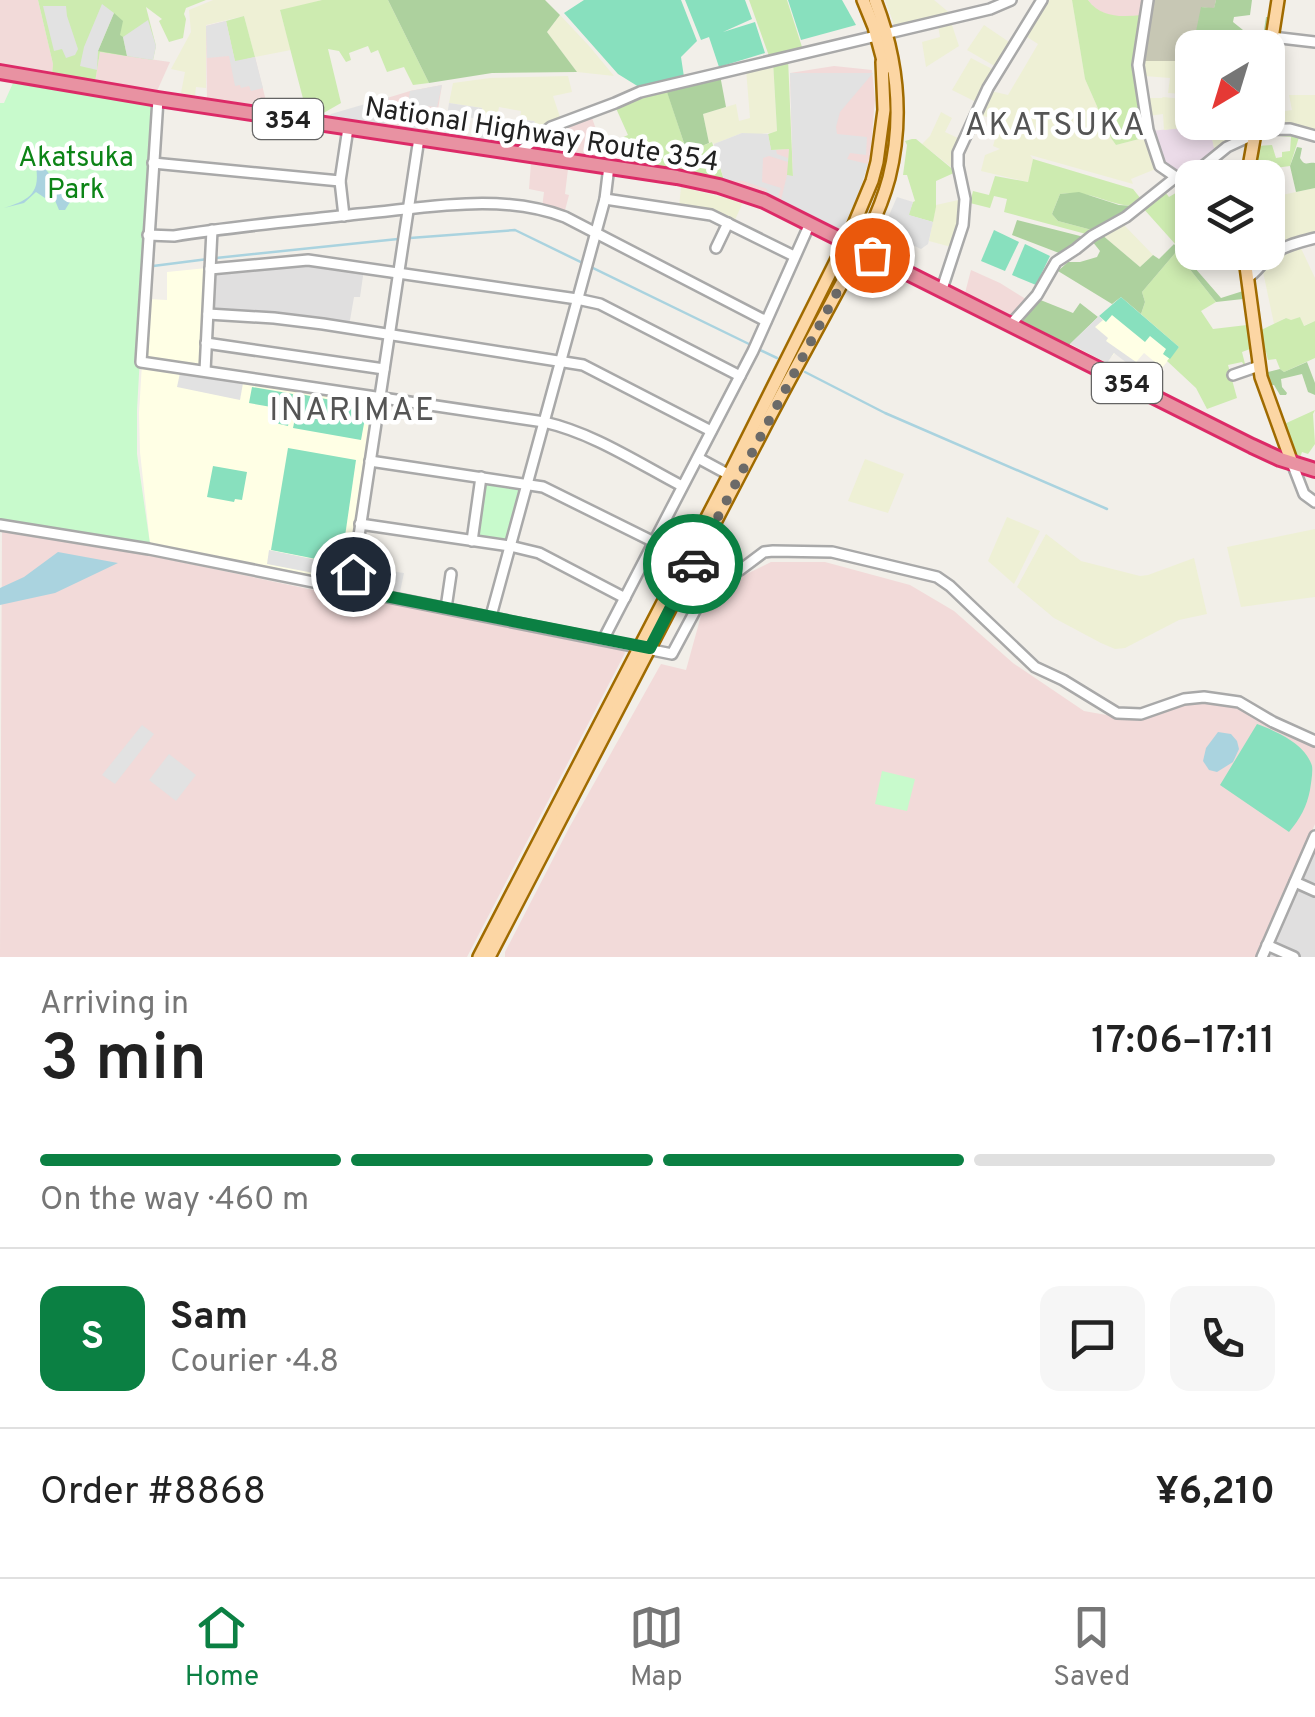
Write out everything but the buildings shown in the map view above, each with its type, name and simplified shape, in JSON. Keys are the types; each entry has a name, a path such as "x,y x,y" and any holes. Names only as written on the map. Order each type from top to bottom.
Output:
{"highway":[{"name":"National Highway Route 354","path":"0,72 610,166 702,182 749,195 1266,453 1315,470"}],"main road":[{"path":"863,0 881,34"},
{"path":"758,429 860,249 880,206 891,169 898,114 875,0"},
{"path":"1273,30 1278,0"},
{"path":"865,220 884,164 891,112 888,62"},
{"path":"758,429 872,181 878,162 888,62"},
{"path":"489,957 842,269"},
{"path":"1246,270 1266,396 1292,463"},
{"path":"479,957 645,647"}],"street":[{"path":"518,152 561,122 640,92 990,9 1011,0"},
{"path":"942,289 963,225 966,198 958,154 988,88 1042,0"},
{"path":"1148,0 1138,65 1148,130 1160,166 1175,176"},
{"path":"1285,39 1315,42"},
{"path":"158,98 141,362 567,427 682,486"},
{"path":"344,216 340,182 348,128"},
{"path":"1285,130 1315,136"},
{"path":"350,589 419,138"},
{"path":"1211,160 1238,140"},
{"path":"153,163 340,182"},
{"path":"491,616 596,234 610,166"},
{"path":"1011,324 1037,294 1056,262 1126,217 1175,178"},
{"path":"605,199 710,215 794,256"},
{"path":"148,235 174,236 497,203 555,213 766,320"},
{"path":"716,248 728,223"},
{"path":"205,371 212,230"},
{"path":"604,638 740,376 807,230"},
{"path":"1247,278 1268,256 1315,238"},
{"path":"210,269 308,260 577,298 600,304 740,376"},
{"path":"208,314 274,318 583,365 712,431"},
{"path":"206,343 384,369"},
{"path":"1232,376 1259,366"},
{"path":"698,458 733,477"},
{"path":"370,460 555,491 654,542"},
{"path":"1292,463 1304,494 1315,502"},
{"path":"472,541 481,477"},
{"path":"0,524 149,549 672,654 715,578 740,570 760,554 772,551 832,552 938,577 1035,666 1116,713 1140,714 1184,699 1204,697 1239,702 1315,741"},
{"path":"360,524 539,553 624,598"},
{"path":"446,608 451,574"},
{"path":"1262,957 1315,836"},
{"path":"1295,882 1315,891"},
{"path":"1268,945 1294,957"}],"shaded area":[{"path":"0,0 38,0 52,74 0,64"},
{"path":"213,0 322,0 280,11 291,50 255,57 244,16 206,25 206,88 196,87 195,96 181,93 185,72 171,69 191,32 189,10"},
{"path":"885,0 934,0 952,15 895,27"},
{"path":"1045,0 1072,0 1085,79 1116,145 1147,137 1158,168 1131,179 1133,184 1030,155 1033,159 1028,182 981,171 985,155 1000,149 993,146 1000,121 980,115 991,91 1008,95 1038,44 1024,35"},
{"path":"1088,0 1144,0 1142,16 1112,16 1096,10"},
{"path":"1151,0 1216,0 1214,9 1202,7 1202,30 1175,30 1175,61 1142,61"},
{"path":"102,4 114,13 98,51 97,70 80,66"},
{"path":"43,6 66,6 78,49 75,55 66,58 62,49 54,51"},
{"path":"560,15 614,76 577,72 547,32"},
{"path":"148,20 156,46 153,60 127,56 123,37"},
{"path":"226,21 235,62 255,57 268,109 207,99 206,26"},
{"path":"226,21 235,61 255,57 263,88 251,91 249,86 235,86 229,56 207,58 206,26"},
{"path":"951,22 959,46 926,67 922,42 940,37 938,25"},
{"path":"984,25 1012,44 998,68 967,50"},
{"path":"100,52 170,62 157,91 95,82"},
{"path":"971,58 996,71 978,103 952,90"},
{"path":"773,61 777,132 742,133 709,143 703,114 736,104 739,121 750,118 746,69"},
{"path":"1142,61 1175,61 1175,93 1168,93 1170,78 1144,76"},
{"path":"834,66 872,70 875,100 870,156 846,224 837,228 781,200 724,180 714,144 768,134 771,150 789,149 788,174 793,176 790,73"},
{"path":"790,73 873,73 840,112 836,127 837,134 867,137 866,155 850,153 847,159 868,164 853,211 846,224 837,228 781,200 787,175 793,176"},
{"path":"568,76 572,92 553,96 560,117 540,131 534,121 520,119 521,111 499,107 497,117 482,114 482,108 449,103 453,83"},
{"path":"442,85 434,134 371,123 374,102"},
{"path":"442,85 437,107 423,106 419,131 404,129 410,91"},
{"path":"1289,95 1315,95 1315,133 1285,128 1285,111 1292,110"},
{"path":"389,97 385,125 329,117 331,114"},
{"path":"1146,98 1175,98 1175,129 1164,130 1163,114 1149,116"},
{"path":"449,103 482,108 482,114 497,119 534,121 540,131 519,146 478,140 481,120 468,117 465,138 444,136"},
{"path":"941,112 952,118 945,132 962,140 955,170 922,144"},
{"path":"591,115 606,158 564,152 563,124"},
{"path":"1175,129 1175,140 1212,140 1215,152 1206,160 1175,160 1175,172 1161,164 1151,131"},
{"path":"742,133 768,134 771,150 788,158 788,162 763,158 762,182 781,188 778,198 766,194 767,189 743,181 724,180 714,144"},
{"path":"1212,140 1236,140 1215,152"},
{"path":"531,163 568,169 565,194 569,195 564,214 542,208 544,192 529,189"},
{"path":"681,187 743,202 734,222 679,207"},
{"path":"1315,188 1315,236 1285,249 1285,194"},
{"path":"897,197 913,202 909,215 933,222 928,244 921,249 898,238 890,254 877,243"},
{"path":"963,199 955,248 929,241 936,205"},
{"path":"1122,223 1153,255 1140,267 1101,234"},
{"path":"1299,244 1315,278 1315,321 1303,326 1300,317 1274,324 1263,270 1285,270 1285,250"},
{"path":"310,261 364,269 360,297 354,297 349,326 214,312 211,308 213,273"},
{"path":"207,268 202,365 144,359 148,299 167,300 167,272"},
{"path":"971,270 1029,301 1013,317 965,293"},
{"path":"1121,297 1179,347 1162,368 1144,353 1132,367 1115,353 1105,364 1068,346"},
{"path":"1099,316 1103,320 1095,327 1108,338 1106,341 1136,362 1132,367 1114,353 1107,363 1070,344"},
{"path":"142,364 372,400 347,576 339,581 150,544 140,452"},
{"path":"180,373 243,383 240,400 177,387"},
{"path":"865,459 904,474 888,513 848,501"},
{"path":"1007,517 1040,531 1014,584 988,561"},
{"path":"1315,529 1315,597 1241,607 1227,547"},
{"path":"2,530 622,648 625,653 467,957 0,957"},
{"path":"1046,534 1081,561 1140,576 1194,558 1207,614 1179,620 1125,648 1115,649 1101,643 1054,618 1017,587"},
{"path":"269,550 337,564 334,577 267,564"},
{"path":"362,557 376,560 375,569 404,573 400,592 363,586 358,579"},
{"path":"771,562 825,562 910,585 954,611 1013,663 1084,711 1140,721 1192,701 1235,707 1315,747 1315,824 1258,957 505,957 569,828 661,664 686,670 702,612 724,585"},
{"path":"142,725 154,734 115,784 102,775"},
{"path":"169,754 196,775 176,801 149,780"},
{"path":"1315,851 1315,957 1268,957"}],"green space":[{"path":"38,0 206,0 186,8 183,38 169,42 159,21 162,19 146,7 156,46 153,60 100,52 95,82 52,74"},
{"path":"322,0 388,0 429,83 413,85 404,67 387,72 378,50 371,53 368,46 349,53 351,60 346,62 339,51 328,49 341,103 320,115 307,114 280,10"},
{"path":"388,0 545,0 560,15 547,32 577,72 492,73 429,83"},
{"path":"584,0 681,0 697,41 681,57 684,77 639,87 618,74 564,13"},
{"path":"685,0 745,0 752,19 723,32 755,22 765,53 719,67 709,37 701,40"},
{"path":"749,0 787,0 802,47 769,56"},
{"path":"788,0 842,0 856,25 801,40"},
{"path":"1072,0 1088,0 1112,15 1142,15 1136,58 1147,137 1116,145 1111,138 1085,79"},
{"path":"1216,0 1252,0 1250,15 1234,17 1233,22 1243,30 1196,30 1201,7 1214,8"},
{"path":"114,13 123,21 120,35 127,56 98,51"},
{"path":"244,16 255,57 235,62 226,21"},
{"path":"788,58 793,177 787,175 789,149 771,150 768,134 777,131 773,61"},
{"path":"720,75 726,107 703,114 709,143 687,152 666,89"},
{"name":"Akatsuka Park","path":"13,83 154,106 137,410 137,454 150,544 0,519 0,103 4,103"},
{"path":"666,88 687,152 712,142 724,180 628,161 619,139 628,135 615,106"},
{"path":"1285,132 1300,134 1290,166 1285,167 1285,160 1254,160 1257,146 1272,145 1276,158 1282,157 1282,152 1290,151 1291,137 1285,136"},
{"path":"916,139 956,172 936,181 933,222 908,215 915,201 907,175 903,175 905,141"},
{"path":"1297,147 1302,148 1303,162 1315,163 1315,188 1296,192 1290,166"},
{"path":"1033,159 1133,189 1141,199 1133,206 1081,194 1060,194 1052,214 1058,221 1092,230 1086,234 1004,212 1007,199 994,196 990,208 970,203 973,191 989,195 995,176 1028,182"},
{"path":"1163,189 1169,197 1175,193 1175,244 1142,207"},
{"path":"1079,192 1133,206 1092,230 1058,221 1052,214 1060,194"},
{"path":"1017,220 1084,237 1059,253 1012,235"},
{"path":"994,230 1019,242 1005,271 981,261"},
{"path":"1101,234 1140,267 1153,255 1159,259 1175,245 1175,253 1142,292 1145,302 1141,314 1121,297 1112,304 1058,271 1068,262 1097,257 1100,251 1092,241"},
{"path":"1025,244 1050,256 1036,285 1012,275"},
{"path":"1175,253 1175,270 1190,270 1216,302 1201,311 1213,329 1247,325 1250,349 1242,352 1246,368 1242,362 1228,365 1237,398 1207,409 1196,388 1167,361 1179,347 1141,314 1145,302 1142,292"},
{"path":"1190,270 1197,270 1221,298 1243,291 1243,299 1216,302"},
{"path":"1121,297 1179,347 1170,359 1163,354 1166,349 1150,336 1145,342 1112,315 1106,322 1099,316"},
{"path":"1038,299 1073,313 1080,303 1098,317 1068,346 1018,320"},
{"path":"1300,317 1304,326 1315,321 1315,358 1284,372 1276,359 1268,360 1266,352 1260,354 1257,332 1286,318"},
{"path":"1307,362 1315,395 1308,392 1302,374 1281,379 1286,395 1280,395 1274,385 1267,385 1264,373 1280,369 1284,372"},
{"path":"252,387 293,394 288,426 275,423 277,408 249,403"},
{"path":"300,394 367,407 361,440 293,428"},
{"path":"1315,410 1315,444 1308,454 1302,452 1300,458 1290,446 1282,425"},
{"path":"288,448 356,460 341,564 271,550"},
{"path":"213,466 247,472 242,500 207,497"},
{"path":"483,481 520,486 506,542 475,538"},
{"path":"1257,724 1297,745 1312,766 1307,801 1289,832 1220,785"},
{"path":"882,771 915,779 907,811 875,804"}],"water":[{"path":"43,166 68,197 70,202 65,210 59,210 50,195 45,198 36,192 24,203 4,208 30,196 36,185 36,167"},
{"path":"58,552 118,563 55,593 0,605 0,588 24,577"},
{"path":"1218,732 1231,734 1239,749 1233,762 1217,772 1209,770 1203,761 1206,748"}],"waterway":[{"path":"410,238 515,230 751,345"},
{"path":"216,258 398,239"},
{"path":"153,266 208,259"},
{"path":"758,349 777,358"},
{"path":"805,372 885,413 1107,509"}],"tunnel":[{"path":"842,269 865,220"}],"way so far":[{"path":"693,564 860,249 872,255"}],"district":[{"name":"AKATSUKA","path":"1056,124"},
{"name":"INARIMAE","path":"353,409"}],"route":[{"path":"353,574 350,589 650,648 693,564"}]}
